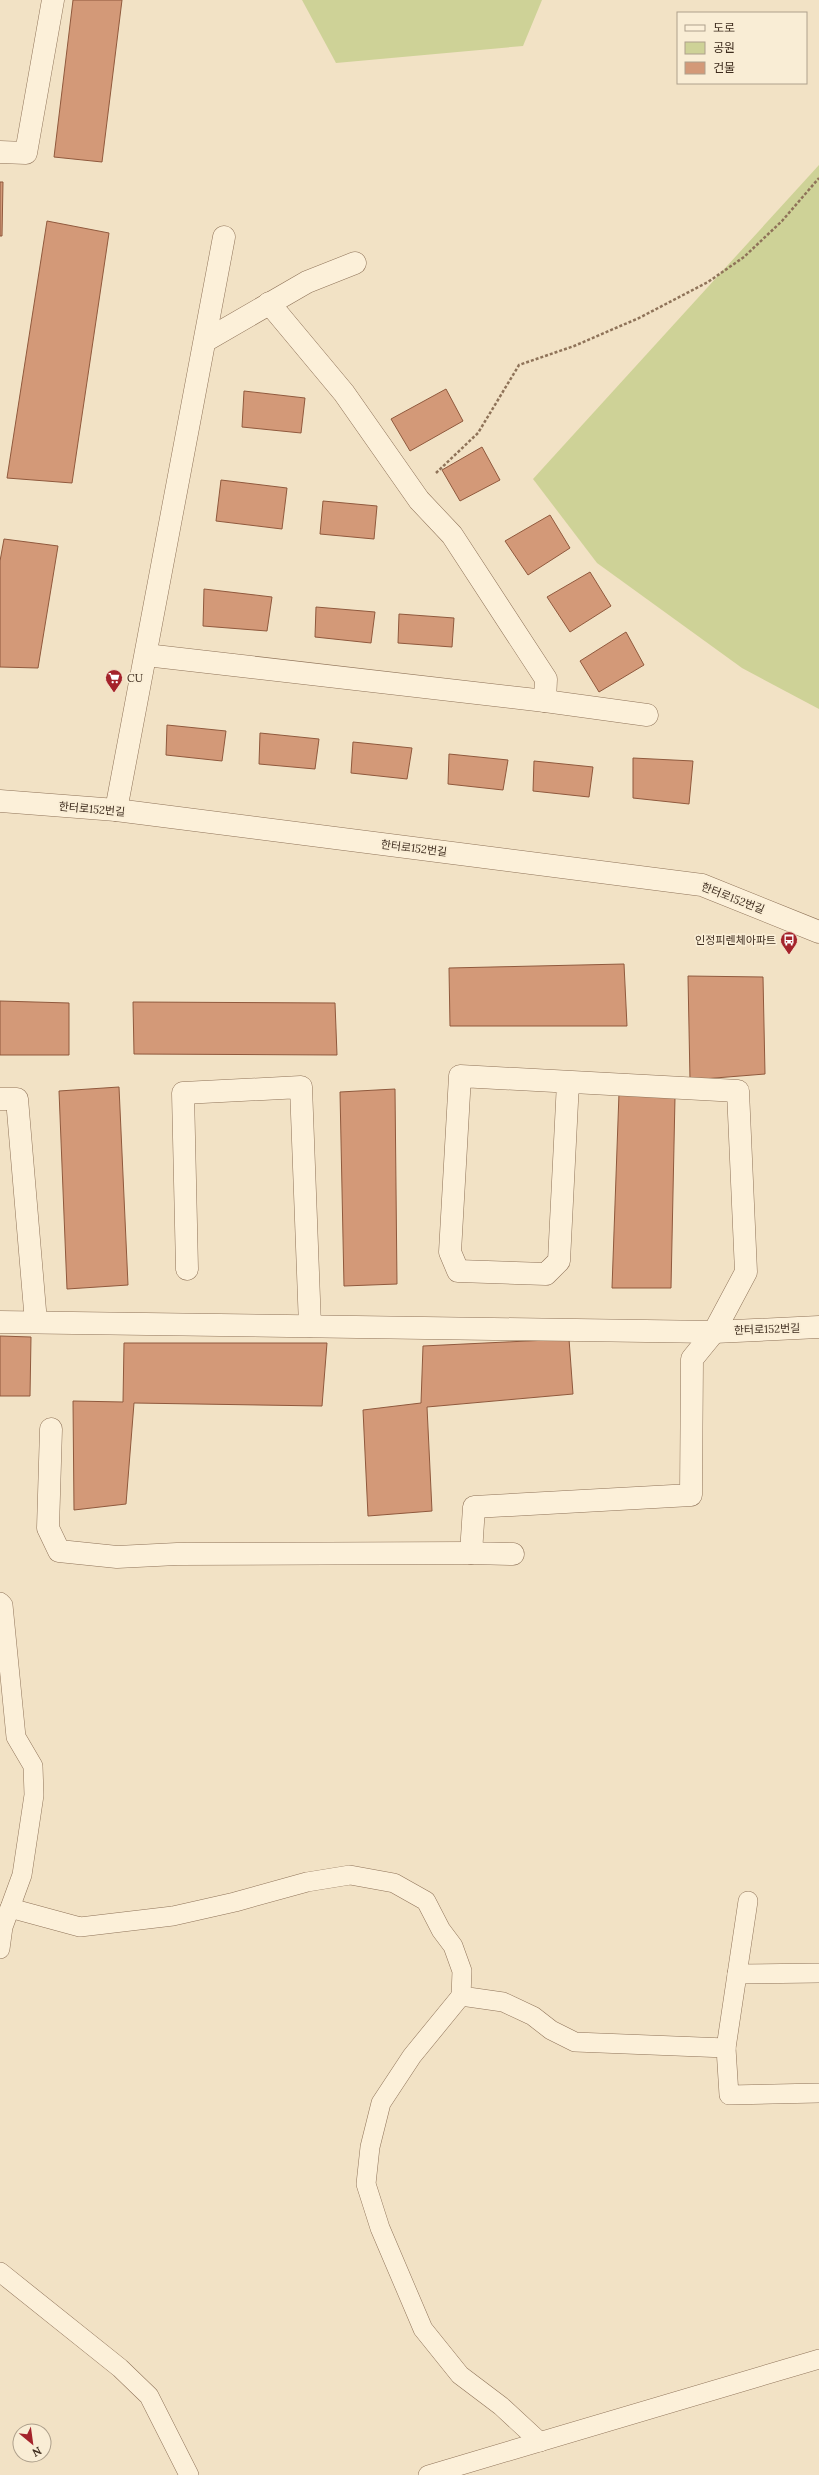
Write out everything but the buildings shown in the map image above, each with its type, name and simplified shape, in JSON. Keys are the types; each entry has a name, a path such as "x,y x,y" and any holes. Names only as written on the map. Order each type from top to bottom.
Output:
{"street":[{"path":"0,152 26,153 54,0"},
{"path":"116,810 224,237"},
{"path":"205,341 307,282 355,263"},
{"path":"269,303 344,393 419,500 452,535 546,679 545,701"},
{"path":"146,655 545,701 647,715"},
{"name":"한터로152번길","path":"0,801 116,810 702,885 819,932"},
{"path":"471,1553 474,1507 691,1495 692,1359 714,1332 746,1272 738,1091 460,1076 450,1252 458,1271 546,1274 559,1261 568,1082"},
{"path":"187,1269 183,1093 301,1087 310,1326"},
{"path":"0,1099 18,1099 36,1322"},
{"name":"한터로152번길","path":"0,1322 714,1332 819,1327"},
{"path":"51,1429 48,1528 59,1551 116,1557 177,1554 513,1554"}],"lane":[{"path":"0,1602 3,1605 16,1737 33,1766 34,1795 22,1875 3,1927 0,1949"},
{"path":"10,1908 80,1927 173,1916 235,1902 307,1882 350,1875 394,1883 426,1901 441,1930 453,1946 462,1971 461,1996 412,2056 381,2103 370,2147 366,2184 380,2228 423,2329 460,2374 500,2406 540,2442"},
{"path":"748,1901 726,2048 729,2095 819,2093"},
{"path":"737,1974 819,1973"},
{"path":"461,1996 503,2002 533,2016 552,2030 575,2042 726,2048"},
{"path":"0,2272 120,2368 149,2396 189,2475"},
{"path":"428,2475 819,2359"}],"path":[{"path":"419,500 438,470 478,433 519,365 574,346 639,318 708,282 744,257 782,221 819,178"}],"green space":[{"path":"302,0 542,0 523,46 336,63"},
{"path":"819,165 819,709 742,668 597,563 533,479"}],"place":[{"name":"CU","path":"114,693"},
{"name":"인정피렌체아파트","path":"789,955"}]}
